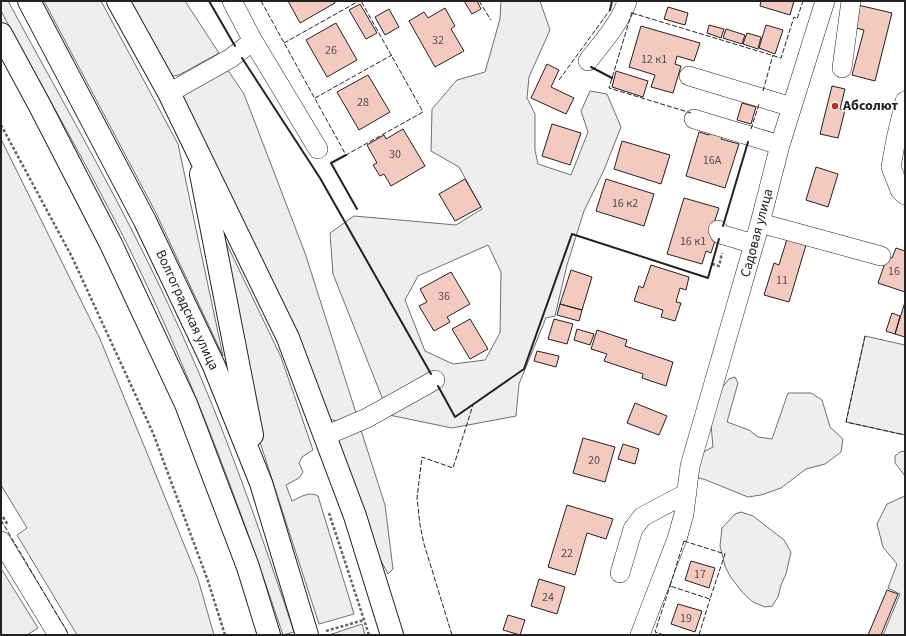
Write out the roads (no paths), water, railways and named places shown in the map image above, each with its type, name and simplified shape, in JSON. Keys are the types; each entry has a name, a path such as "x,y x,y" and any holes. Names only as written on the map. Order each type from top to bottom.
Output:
{"main road":[{"name":"Волгоградская улица","path":"29,1 145,221 214,366 261,483 316,633"},
{"path":"118,1 195,143 288,338 355,516 392,635"},
{"path":"1,34 111,244 186,404 248,567 269,635"},
{"path":"195,143 261,483"}],"street":[{"path":"232,1 253,41 318,149"},
{"path":"588,61 606,38 627,1"},
{"name":"Садовая улица","path":"640,635 677,539 684,514 690,466 760,223 780,145 825,1"},
{"path":"842,68 851,1"},
{"path":"169,93 231,58 253,41"},
{"path":"689,76 792,107"},
{"path":"905,101 891,167 900,190 905,195"},
{"path":"694,119 780,145"},
{"path":"760,223 880,256"},
{"path":"718,230 720,234 754,244"},
{"path":"325,436 368,418 435,380"},
{"path":"620,573 633,529 642,517 687,493"},
{"path":"4,549 58,635"}],"place":[{"name":"Абсолют","path":"835,106"}]}
